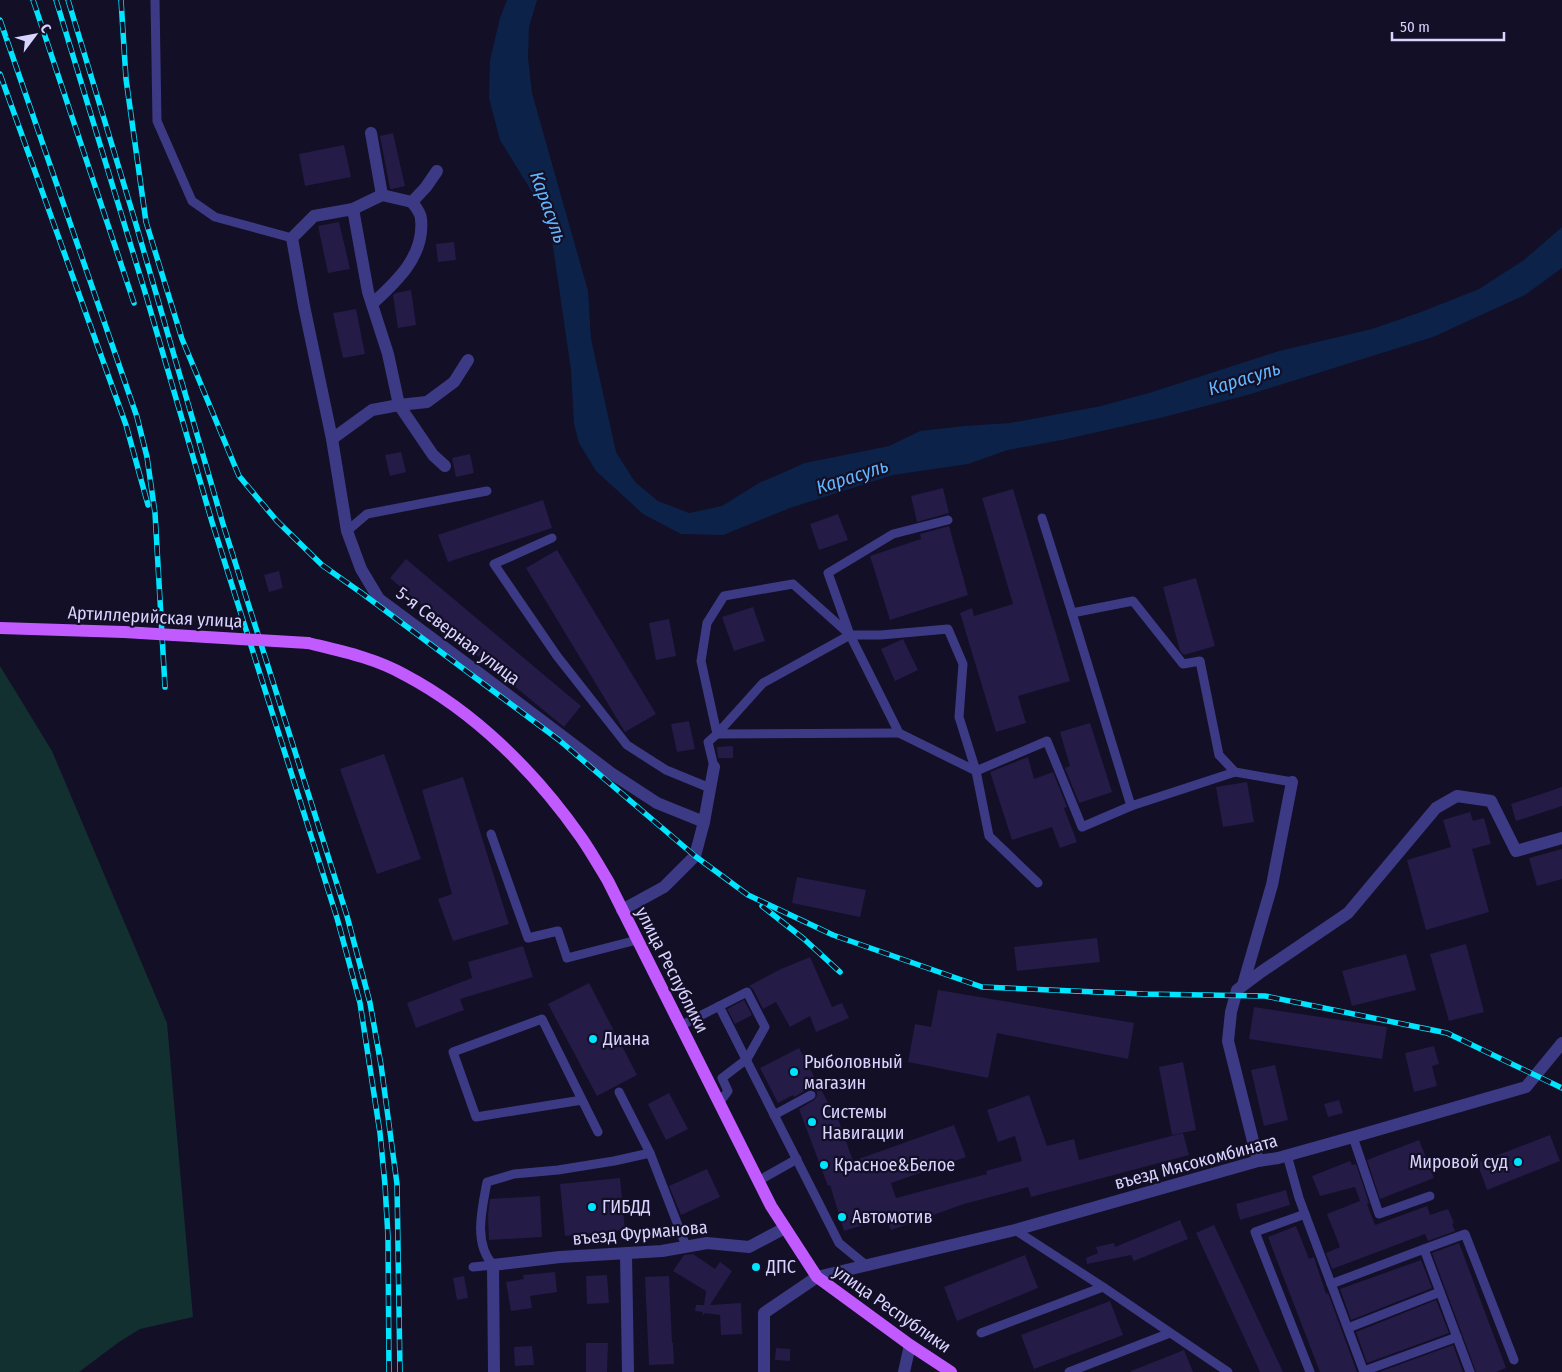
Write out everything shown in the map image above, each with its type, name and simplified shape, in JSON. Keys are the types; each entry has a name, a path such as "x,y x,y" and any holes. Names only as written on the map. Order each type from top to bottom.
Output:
{"main road":[{"name":"Артиллерийская улица","path":"0,628 124,632 308,643"},
{"name":"улица Республики","path":"308,643 359,655 405,674 448,701 488,733 521,763 552,797 581,837 608,881 771,1206 817,1278 951,1372"}],"street":[{"path":"371,132 382,196"},
{"path":"412,202 437,171"},
{"path":"292,238 314,216 353,209 382,196 412,202 421,217 419,241 410,264 372,304"},
{"path":"353,209 368,292 388,354 399,405 433,455 445,466"},
{"name":"5-я Северная улица","path":"292,238 304,306 332,439 347,531 361,569 379,599 612,774 657,803 704,822"},
{"path":"332,439 372,410 427,402 454,382 468,360"},
{"path":"622,910 664,887 695,856 704,822 714,767"},
{"path":"1243,985 1272,885 1292,782"},
{"path":"1258,1161 1228,1041 1230,1012 1237,990 1260,972 1348,913 1436,808 1457,796 1491,802 1516,851 1562,838"},
{"name":"въезд Мясокомбината","path":"764,1372 764,1313 817,1278 1015,1230 1258,1161 1353,1137 1526,1087 1562,1043"},
{"name":"въезд Фурманова","path":"493,1265 560,1257 662,1251 707,1243 749,1248 785,1228"},
{"path":"626,1254 628,1372"},
{"path":"493,1265 494,1372"},
{"path":"904,1372 910,1345"}],"lane":[{"path":"154,0 157,121 192,201 215,217 292,238"},
{"path":"347,531 367,514 487,492"},
{"path":"1042,518 1131,806"},
{"path":"899,733 850,635 828,573 893,534 948,520"},
{"path":"552,538 494,564 558,656 627,746 666,770 710,788"},
{"path":"717,734 701,661 707,623 724,596 793,584 850,635"},
{"path":"1072,613 1134,601 1184,664 1200,661 1219,755 1235,772"},
{"path":"714,767 708,742 763,683 850,635 881,635 948,630 963,664 959,717 976,771 989,836 1038,883"},
{"path":"717,734 899,733 976,771 1047,741 1082,827 1131,806 1235,772 1292,782"},
{"path":"491,834 528,938 558,931 567,958 637,940"},
{"path":"680,1026 746,992 764,1026 747,1059 722,1078 728,1091 719,1103"},
{"path":"719,1006 839,1243 867,1266"},
{"path":"582,1100 476,1116 453,1052 542,1019 598,1132"},
{"path":"619,1092 650,1153 686,1246"},
{"path":"774,1114 811,1095"},
{"path":"1353,1137 1380,1214 1430,1196"},
{"path":"493,1265 485,1255 480,1224 486,1182 514,1174 605,1163 650,1153"},
{"path":"1287,1155 1305,1214 1364,1372 1457,1337"},
{"path":"758,1181 797,1160"},
{"path":"1305,1214 1255,1232 1310,1372"},
{"path":"1015,1230 1228,1372"},
{"path":"1331,1284 1465,1234 1514,1360"},
{"path":"1424,1249 1470,1372"},
{"path":"473,1267 493,1265"},
{"path":"981,1332 1102,1287"},
{"path":"1348,1328 1440,1292"},
{"path":"1068,1372 1170,1333"}],"green space":[{"path":"0,666 52,751 167,1023 193,1317 140,1329 79,1372 0,1372"}],"water":[{"name":"Карасуль","path":"507,0 537,0 529,27 528,57 532,93 588,291 591,339 616,452 635,482 658,501 689,513 722,506 759,483 805,463 889,446 920,431 1010,423 1101,406 1149,393 1279,351 1372,329 1479,289 1524,260 1562,227 1562,268 1525,295 1433,337 1251,394 1164,417 1008,450 968,464 893,475 790,508 723,535 681,534 643,514 596,471 579,443 574,424 571,370 551,233 537,200 500,140 489,98 490,60 500,18"}],"building":[{"path":"393,133 405,186 390,189 380,136"},
{"path":"344,145 351,177 305,186 299,154"},
{"path":"339,222 350,269 328,273 318,226"},
{"path":"454,242 456,260 438,262 436,244"},
{"path":"411,290 416,325 398,328 393,295"},
{"path":"356,309 365,354 343,358 333,313"},
{"path":"401,452 406,472 390,476 385,455"},
{"path":"470,454 474,473 456,477 452,458"},
{"path":"943,488 949,513 917,522 911,496"},
{"path":"1013,489 1070,681 1018,696 1026,723 996,732 960,613 972,608 974,616 1013,604 982,498"},
{"path":"543,500 552,528 448,562 438,535"},
{"path":"838,514 848,540 819,550 810,524"},
{"path":"949,526 968,595 890,620 870,556 921,539 920,534"},
{"path":"557,550 656,714 625,732 526,568"},
{"path":"406,559 581,706 564,727 468,648 470,646 390,578"},
{"path":"279,571 283,588 269,592 264,575"},
{"path":"1196,578 1215,646 1184,655 1180,651 1163,587"},
{"path":"753,607 765,641 734,651 722,617"},
{"path":"669,619 676,656 656,660 649,623"},
{"path":"903,639 918,670 895,681 881,649"},
{"path":"689,721 695,749 677,752 671,724"},
{"path":"1090,723 1112,792 1079,803 1065,768 1070,766 1060,732"},
{"path":"733,746 733,758 718,758 717,747"},
{"path":"384,754 421,859 377,874 340,769"},
{"path":"1028,757 1034,779 1053,772 1067,807 1064,808 1077,842 1060,848 1052,827 1012,840 990,772"},
{"path":"463,777 509,924 453,941 438,899 452,894 422,790"},
{"path":"1247,782 1254,822 1223,827 1216,787"},
{"path":"1562,787 1562,806 1516,821 1511,804"},
{"path":"1470,812 1473,821 1484,818 1491,844 1472,849 1489,912 1426,930 1407,860 1451,847 1443,820"},
{"path":"1562,849 1562,879 1537,886 1529,858"},
{"path":"797,877 866,890 860,917 792,903"},
{"path":"1097,938 1100,962 1017,971 1014,947"},
{"path":"1466,944 1484,1012 1449,1021 1430,954"},
{"path":"523,946 533,977 460,999 464,1010 416,1028 407,1003 472,978 468,962"},
{"path":"1406,954 1416,990 1352,1006 1342,971"},
{"path":"810,957 832,1007 842,1003 849,1018 816,1032 810,1016 790,1027 776,1002 763,1009 753,989 749,986 781,969"},
{"path":"589,983 637,1075 597,1096 548,1004"},
{"path":"938,990 1134,1023 1128,1059 997,1033 988,1078 908,1062 915,1024 931,1027"},
{"path":"744,1000 752,1015 735,1024 727,1009"},
{"path":"1254,1007 1387,1027 1382,1059 1249,1039"},
{"path":"1434,1046 1439,1064 1432,1066 1437,1086 1414,1092 1405,1053"},
{"path":"799,1048 834,1114 836,1113 853,1161 954,1125 966,1157 891,1183 896,1198 987,1174 986,1171 1022,1161 1015,1136 998,1142 987,1110 1029,1095 1047,1146 1074,1139 1079,1160 1183,1133 1189,1155 1031,1197 1028,1187 964,1204 891,1230 886,1218 844,1231 830,1185 828,1186 799,1109 814,1100 817,1092 814,1089 808,1089 778,1103 760,1068"},
{"path":"1183,1062 1196,1130 1172,1135 1159,1067"},
{"path":"1275,1065 1288,1120 1264,1126 1251,1070"},
{"path":"669,1093 688,1129 666,1140 648,1104"},
{"path":"1339,1100 1343,1113 1328,1117 1324,1104"},
{"name":"Мировой суд","path":"1550,1135 1560,1161 1487,1190 1477,1163"},
{"path":"1419,1140 1434,1178 1380,1199 1367,1160"},
{"path":"1350,1161 1352,1165 1356,1164 1375,1225 1427,1206 1430,1215 1448,1209 1455,1231 1428,1241 1425,1234 1332,1269 1326,1253 1340,1247 1327,1214 1360,1201 1355,1187 1320,1196 1312,1176"},
{"path":"707,1169 720,1197 681,1215 669,1186"},
{"path":"620,1178 625,1230 565,1236 560,1184"},
{"path":"1286,1190 1290,1205 1240,1220 1236,1204"},
{"path":"540,1196 542,1237 489,1240 488,1215 490,1199"},
{"path":"1180,1220 1188,1239 1134,1261 1131,1255 1087,1264 1086,1258 1098,1253 1096,1247 1114,1243 1115,1247"},
{"path":"1214,1225 1283,1372 1260,1372 1196,1233"},
{"path":"1296,1226 1309,1259 1314,1257 1326,1294 1328,1293 1357,1372 1320,1372 1268,1237"},
{"path":"1459,1243 1506,1368 1496,1372 1476,1372 1432,1253"},
{"path":"693,1254 715,1269 720,1262 732,1271 710,1305 741,1303 742,1334 721,1335 720,1315 705,1313 702,1316 703,1312 695,1311 696,1305 704,1305 706,1291 673,1271 684,1255"},
{"path":"1025,1255 1038,1288 957,1321 944,1287"},
{"path":"1421,1260 1432,1288 1351,1320 1340,1289"},
{"path":"555,1272 557,1292 530,1296 532,1308 511,1311 506,1282 524,1279 523,1275"},
{"path":"607,1275 609,1303 587,1304 586,1276"},
{"path":"464,1276 468,1298 457,1300 453,1278"},
{"path":"669,1276 674,1364 649,1365 645,1277"},
{"path":"1436,1300 1449,1333 1367,1363 1356,1332"},
{"path":"1110,1301 1123,1335 1034,1369 1021,1335"},
{"path":"586,1343 608,1343 607,1372 586,1372"},
{"path":"1453,1345 1463,1372 1379,1372"},
{"path":"532,1346 534,1365 515,1366 514,1347"},
{"path":"776,1348 790,1349 790,1361 775,1360"},
{"path":"1184,1350 1193,1372 1131,1372 1131,1371"}],"railway":[{"path":"33,0 134,303"},
{"path":"56,0 145,292 212,522 337,918 360,1003 380,1133 385,1185 388,1237 389,1372"},
{"path":"68,0 135,221 223,524 347,916 370,1003 381,1065 397,1184 400,1372"},
{"path":"121,0 126,79 146,222 182,339 239,476 277,521 322,565 559,740 695,856 748,895 833,935 982,987 1143,994 1265,996 1447,1033 1562,1088"},
{"path":"0,20 137,417 147,457 155,513 165,687"},
{"path":"0,74 126,425 148,505"},
{"path":"762,906 804,939 840,972"}],"place":[{"name":"Диана","path":"593,1039"},
{"name":"Рыболовный магазин","path":"794,1072"},
{"name":"Системы Навигации","path":"812,1122"},
{"name":"Мировой суд","path":"1518,1162"},
{"name":"Красное&Белое","path":"824,1165"},
{"name":"ГИБДД","path":"592,1207"},
{"name":"Автомотив","path":"842,1217"},
{"name":"ДПС","path":"756,1267"}]}
